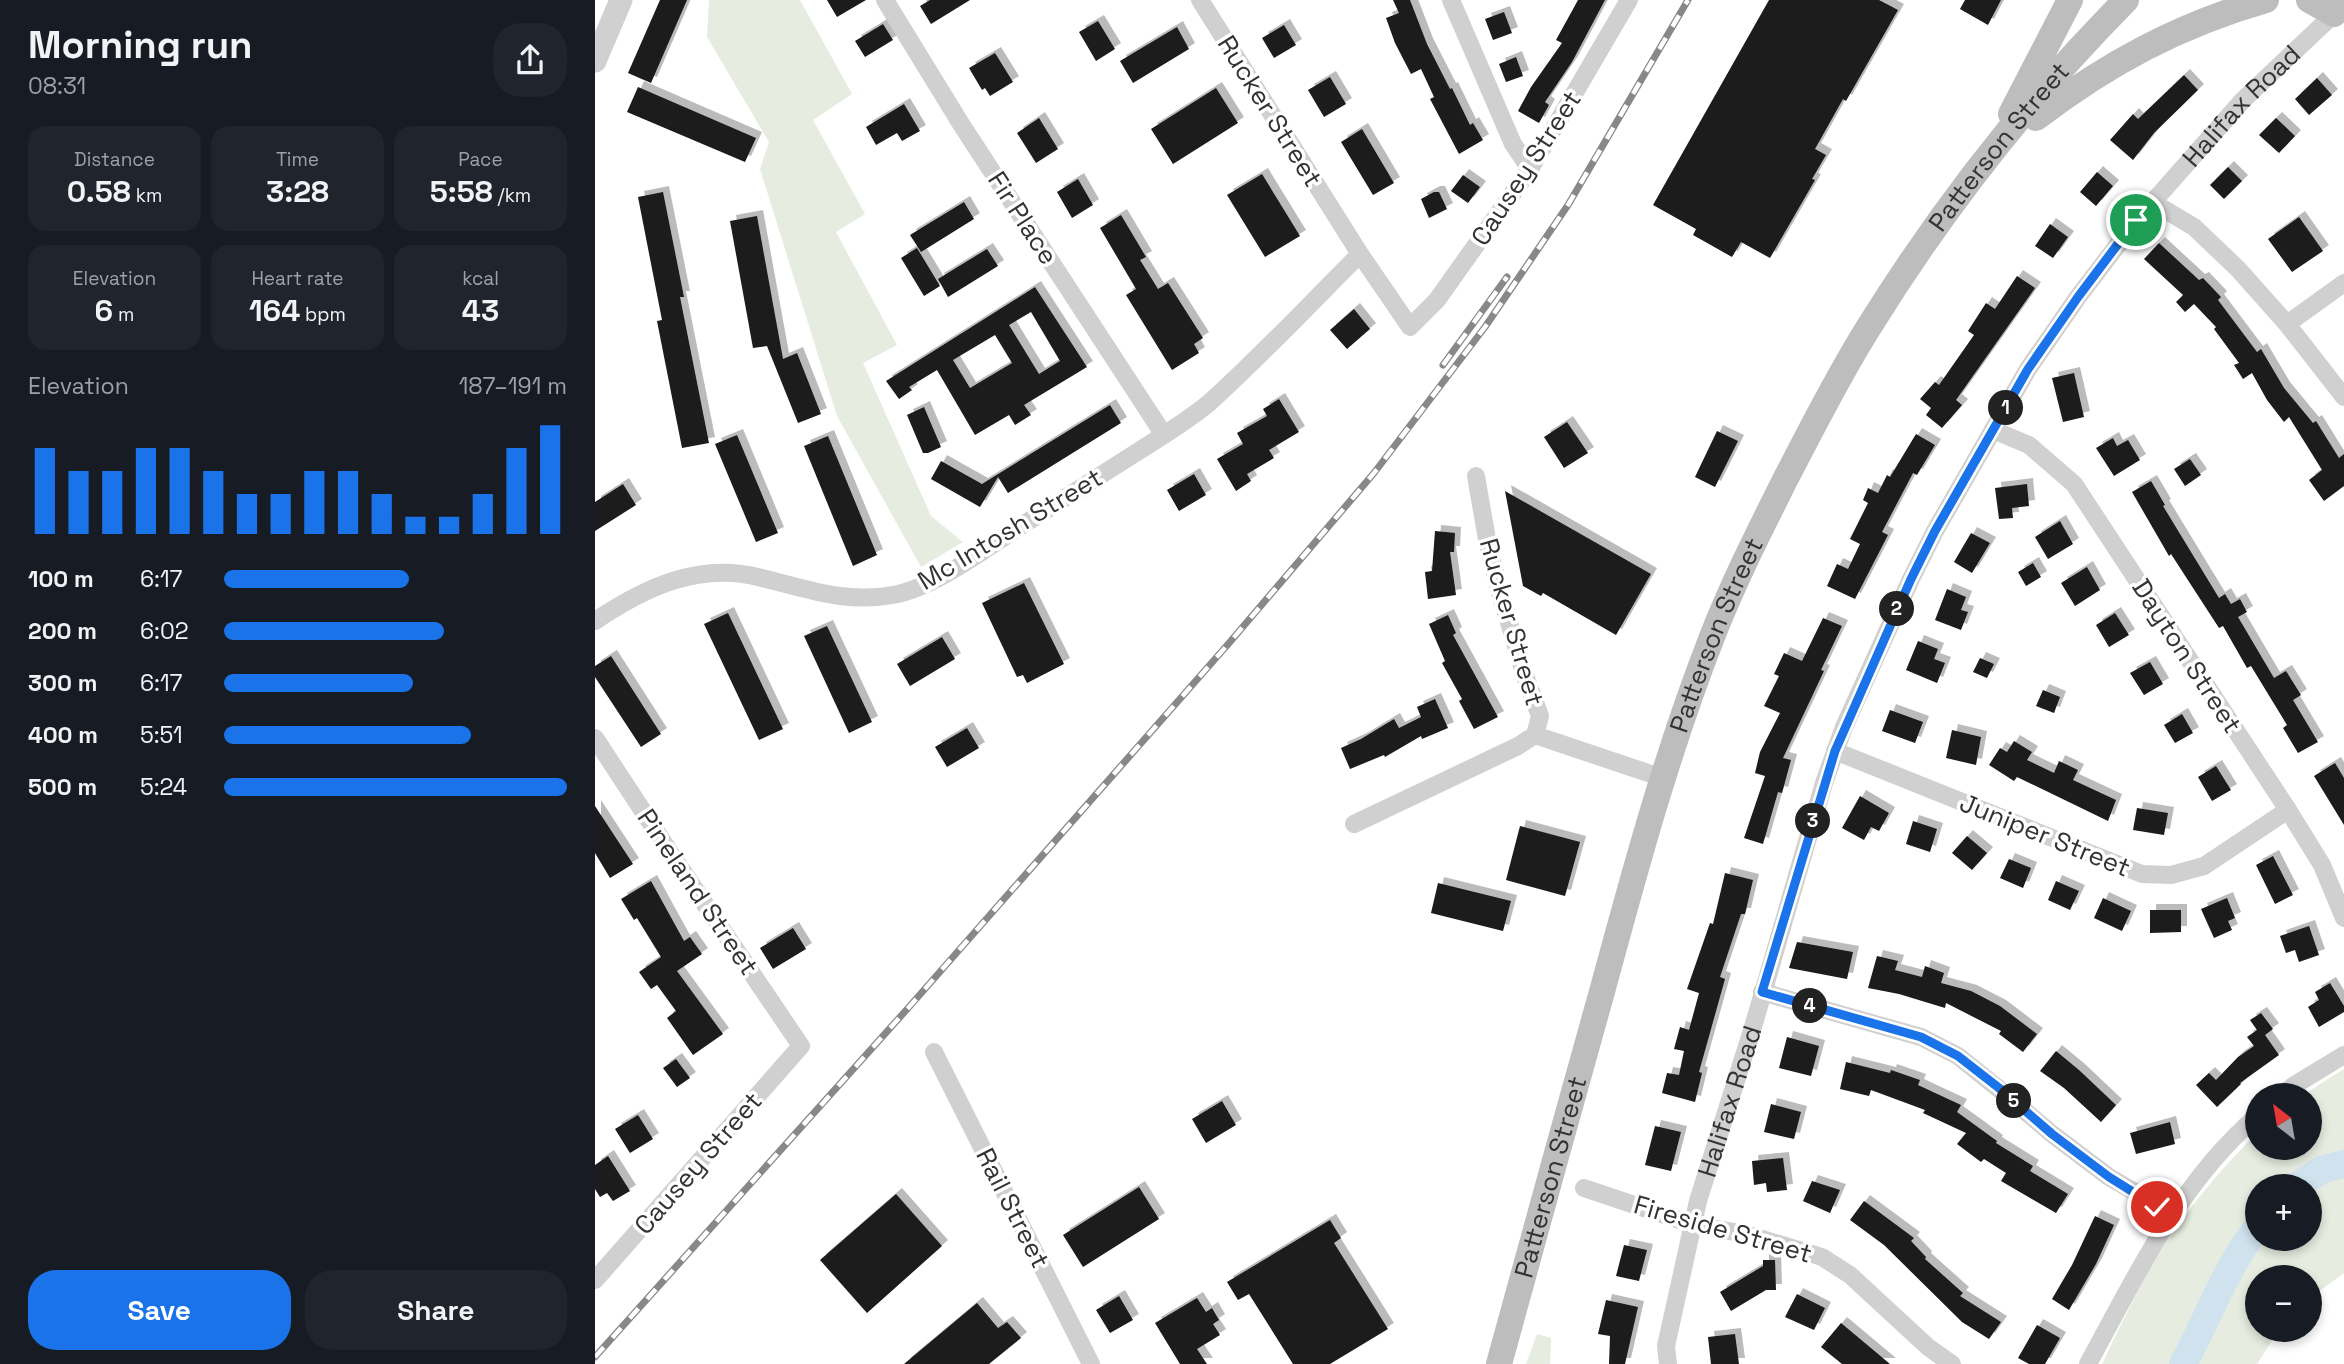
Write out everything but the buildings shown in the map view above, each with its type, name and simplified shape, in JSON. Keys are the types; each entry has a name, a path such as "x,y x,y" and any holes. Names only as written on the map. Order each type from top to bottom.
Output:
{"main road":[{"path":"1990,153 2070,0"},
{"name":"Patterson Street","path":"1499,1364 1663,778 1713,634 1760,530 1820,412 1867,330 1990,153 2126,0"},
{"path":"1990,153 2079,86 2132,54 2224,12 2266,0"},
{"path":"2309,0 2339,9"}],"street":[{"path":"595,61 621,0"},
{"name":"Fir Place","path":"885,0 961,124 1164,435"},
{"name":"Rucker Street","path":"1200,0 1360,254 1410,327"},
{"path":"1451,0 1513,144 1529,169"},
{"name":"Causey Street","path":"1410,327 1437,300 1529,169 1629,0"},
{"name":"Halifax Road","path":"1668,1364 1667,1346 1698,1201 1835,751 1911,579 2028,369 2078,297 2152,202 2243,100 2339,9"},
{"path":"2152,202 2194,227 2238,269 2287,324 2344,397"},
{"name":"Mc Intosh Street","path":"595,621 616,606 662,582 712,572 755,576 831,597 871,598 896,595 918,587 976,555 1164,435 1207,404 1360,254"},
{"path":"2287,324 2344,283"},
{"name":"Dayton Street","path":"1993,430 2029,445 2074,484 2288,810 2322,865 2344,918"},
{"name":"Rucker Street","path":"1354,824 1518,746 1535,735 1540,716 1500,596 1476,476"},
{"path":"1535,735 1663,778"},
{"name":"Pineland Street","path":"595,738 801,1046"},
{"name":"Juniper Street","path":"1835,751 2142,874 2171,875 2204,866 2288,810"},
{"path":"1762,992 1921,1037 1958,1056 2109,1177 2173,1214"},
{"name":"Causey Street","path":"595,1280 801,1046"},
{"name":"Rail Street","path":"934,1052 1091,1364"},
{"path":"2298,1083 2344,1055"},
{"path":"2088,1364 2152,1244 2204,1171 2245,1128"},
{"name":"Fireside Street","path":"1584,1188 1694,1225 1746,1234 1822,1257 1850,1275 1928,1347 1952,1364"}],"shaded area":[{"path":"709,0 800,0 852,94 813,120 865,214 836,232 897,345 863,363 931,516 963,542 921,567 837,416 760,169 769,142 707,37"},
{"path":"2344,1069 2344,1273 2322,1289 2322,1265 2245,1265 2245,1342 2271,1342 2257,1364 2102,1364 2149,1272 2178,1225 2245,1145 2245,1160 2322,1160 2322,1083"},
{"path":"1537,1334 1551,1338 1550,1364 1526,1364"}],"waterway":[{"path":"2315,1174 2323,1169 2344,1164"},
{"path":"2183,1364 2245,1245"}],"railway":[{"path":"595,1357 909,1007 1230,642 1374,473 1485,327 1568,205 1688,0"},
{"path":"1443,365 1507,277"}],"route":[{"path":"2136,220 2028,369 1935,531 1911,579 1835,751 1762,992 1921,1037 1958,1056 2052,1134 2109,1177 2157,1207"}]}
